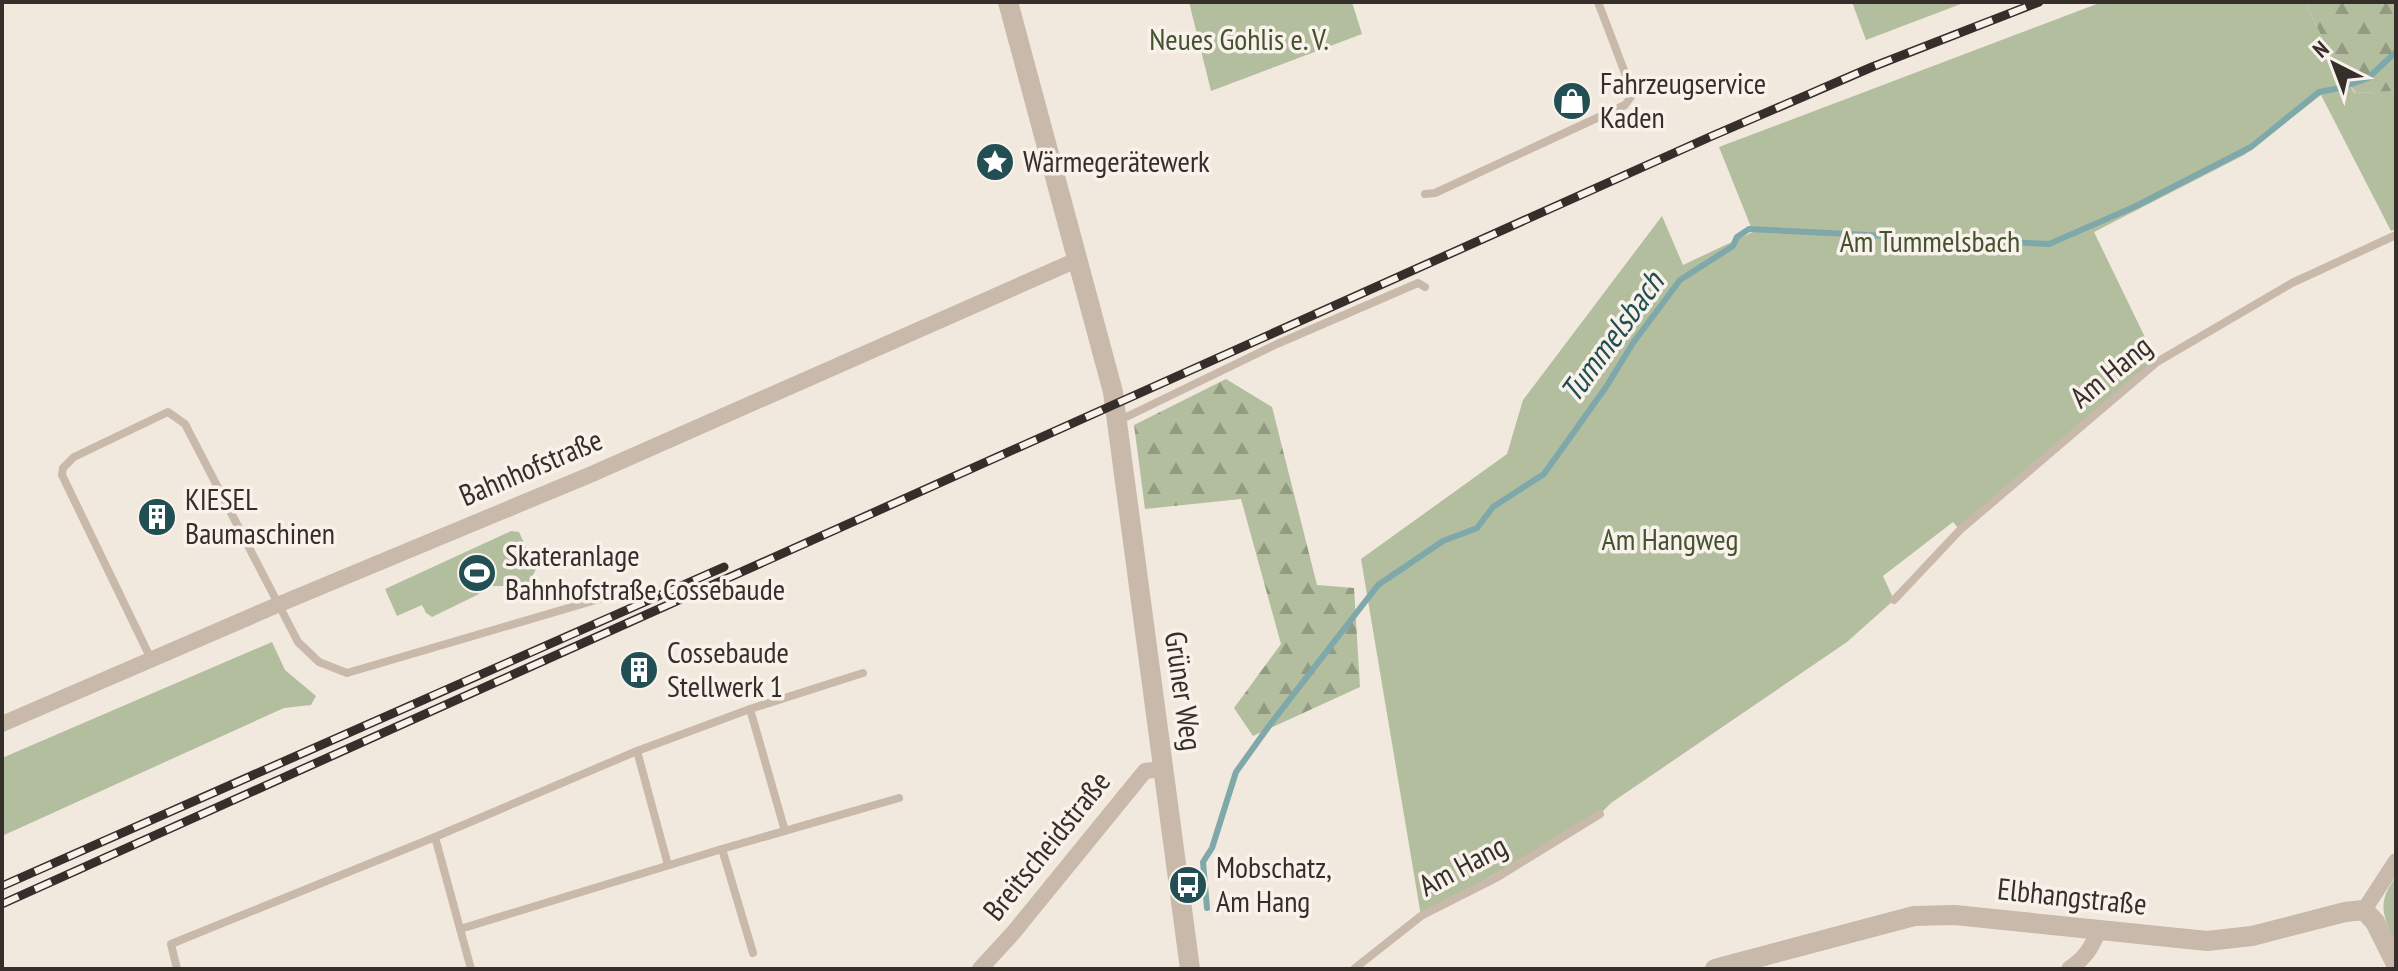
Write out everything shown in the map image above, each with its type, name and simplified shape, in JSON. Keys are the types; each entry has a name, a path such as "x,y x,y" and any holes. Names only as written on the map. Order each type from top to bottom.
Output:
{"street":[{"name":"Grüner Weg","path":"1008,2 1113,392 1190,969"},
{"name":"Bahnhofstraße","path":"2,724 279,604 592,474 1079,259"},
{"name":"Breitscheidstraße","path":"980,969 1145,771 1163,769"},
{"path":"2396,861 2364,910 2375,922 2396,964"},
{"name":"Elbhangstraße","path":"1715,969 1914,916 1955,915 2196,941 2228,941 2364,910"},
{"path":"2069,969 2081,961 2092,947 2098,931"}],"lane":[{"path":"1425,194 1435,193 1625,105 1633,94 1598,2"},
{"name":"Am Hang","path":"1894,600 1960,530 2157,362 2292,283 2396,235"},
{"path":"1117,421 1277,344 1418,283 1425,287"},
{"path":"151,659 62,475 63,468 74,457 168,412 185,424 298,642 319,662 347,673 613,595"},
{"path":"177,969 171,944 637,751 750,709 863,673"},
{"path":"750,709 785,831"},
{"path":"637,751 668,865"},
{"path":"460,929 899,798"},
{"name":"Am Hang","path":"1354,969 1421,916 1496,878 1600,814"},
{"path":"435,837 471,969"},
{"path":"722,849 753,953"}],"green space":[{"name":"Neues Gohlis e. V.","path":"1189,2 1352,2 1362,34 1211,91"},
{"path":"1852,2 1966,2 1866,40"},
{"path":"2102,2 2305,2 2337,69 2355,93 2396,91 2396,229 2391,231 2321,95 2244,155 2094,232 2157,362 1960,530 1953,522 1883,576 1894,600 1847,642 1611,803 1600,814 1421,916 1361,559 1507,454 1523,400 1662,216 1683,265 1753,232 1719,147"},
{"path":"2305,2 2396,2 2396,91 2356,93 2337,69"},
{"path":"1226,379 1272,407 1317,585 1354,588 1360,687 1253,736 1234,708 1281,644 1241,499 1145,509 1134,425"},
{"name":"Skateranlage Bahnhofstraße Cossebaude","path":"511,531 519,532 536,569 529,583 523,586 488,586 477,595 432,617 422,605 397,616 385,589"},
{"path":"272,642 285,670 316,696 311,705 284,708 2,836 2,758"},
{"path":"2396,877 2396,943 2388,925 2384,902"}],"waterway":[{"name":"Tummelsbach","path":"1207,908 1203,862 1212,848 1236,772 1378,585 1443,541 1477,528 1493,507 1544,474 1680,280 1733,246 1737,237 1749,229 2049,244 2134,207 2251,147 2319,92 2368,78 2396,52"}],"railway":[{"path":"2,904 1712,136 1872,67 2039,2"},
{"path":"2,886 724,567"}],"place":[{"name":"Fahrzeugservice Kaden","path":"1572,101"},
{"name":"Wärmegerätewerk","path":"995,162"},
{"name":"KIESEL Baumaschinen","path":"157,517"},
{"name":"Skateranlage Bahnhofstraße Cossebaude","path":"477,573"},
{"name":"Cossebaude Stellwerk 1","path":"639,670"},
{"name":"Mobschatz, Am Hang","path":"1188,885"}],"park label":[{"name":"Am Tummelsbach","path":"1930,242"},
{"name":"Am Hangweg","path":"1670,540"}]}
